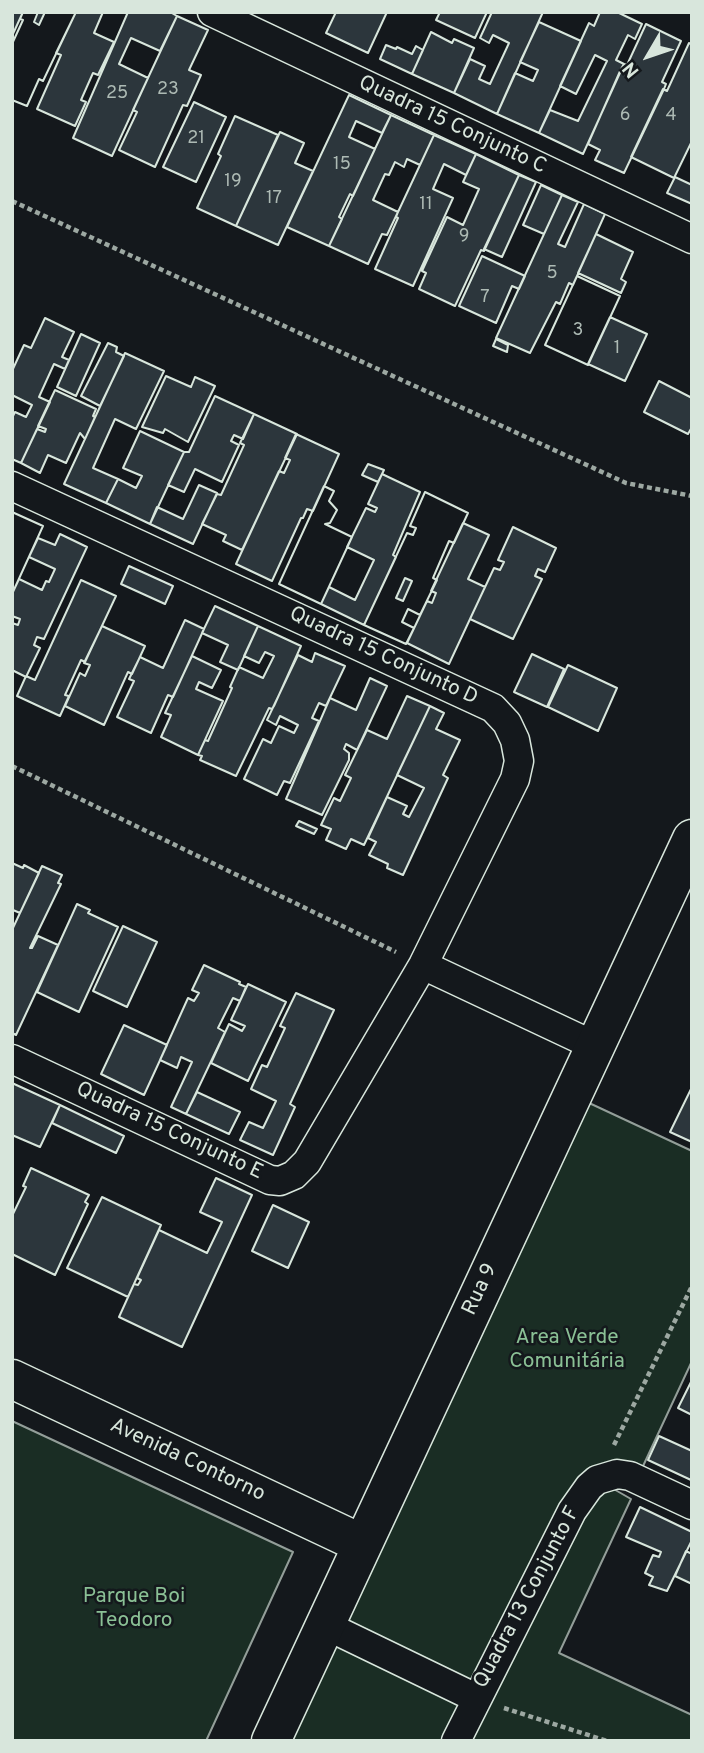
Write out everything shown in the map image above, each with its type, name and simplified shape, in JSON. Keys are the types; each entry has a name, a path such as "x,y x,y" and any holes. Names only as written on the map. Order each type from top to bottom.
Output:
{"street":[{"name":"Quadra 15 Conjunto C","path":"212,12 692,239"},
{"name":"Quadra 15 Conjunto D","path":"12,486 493,708 507,723 515,740 519,761 515,779 423,965"},
{"name":"Rua 9","path":"271,1741 692,839"},
{"path":"423,965 595,1046"},
{"name":"Quadra 15 Conjunto E","path":"12,1059 270,1180 280,1181 294,1175 307,1162 423,965"},
{"name":"Avenida Contorno","path":"12,1378 362,1544"},
{"path":"597,1480 617,1474 630,1476 692,1505"},
{"name":"Quadra 13 Conjunto F","path":"456,1741 572,1511 597,1480"},
{"path":"325,1625 476,1698"}],"path":[{"path":"12,201 626,483 692,496"},
{"path":"12,766 423,965"},
{"path":"597,1480 692,1286"},
{"path":"476,1698 607,1741"}],"green space":[{"name":"Area Verde Comunitária","path":"572,1095 692,1151 692,1361 637,1479 598,1480 631,1499 559,1653 692,1715 692,1741 271,1741"},
{"name":"Parque Boi Teodoro","path":"12,1421 293,1552 206,1741 12,1741"}],"building":[{"path":"12,12 23,12 12,36"},
{"path":"23,12 38,12 34,22 39,25 45,12 76,12 43,81 39,79 27,106 12,100 12,44 23,20 20,19"},
{"path":"23,12 76,12 43,81 39,79 27,106 12,100 12,44 23,20 20,19"},
{"path":"76,12 103,12 94,33 114,42 98,75 93,73 81,100 86,102 75,126 37,109 61,55 56,53"},
{"path":"128,12 170,12 177,16 160,51 131,38 119,64 148,78 112,156 73,138"},
{"path":"336,12 387,12 368,53 326,33"},
{"path":"440,12 487,12 475,38 436,20"},
{"path":"492,12 543,12 497,114 454,93 470,59 485,66 479,79 490,84 509,43 493,35 489,43 480,38"},
{"path":"600,12 617,12 642,24 635,39 628,35 616,60 624,64 583,154 539,133 550,110 578,121 607,61 595,55 576,94 560,86 589,23 594,26"},
{"path":"177,16 208,30 189,70 201,75 187,106 183,105 155,167 119,150 137,112 133,110"},
{"path":"539,22 581,41 539,133 497,114 515,73 533,81 538,70 520,62"},
{"path":"646,24 681,41 662,82 666,84 664,89 624,173 595,160 600,150 588,144 621,69 624,64 627,65"},
{"path":"431,32 452,43 454,39 474,48 454,93 412,74"},
{"path":"689,43 692,45 692,141 674,178 631,157 663,89 667,91"},
{"path":"386,45 412,54 416,46 423,50 412,74 380,59"},
{"path":"349,95 391,115 382,133 356,121 349,137 375,149 353,196 350,194 339,217 342,219 329,246 287,227"},
{"path":"194,102 226,117 196,182 163,167"},
{"path":"391,115 434,135 420,165 407,159 404,167 395,162 389,175 385,174 373,200 398,212 387,235 382,234 368,264 329,246"},
{"path":"235,116 278,135 236,226 197,208 221,156 218,154"},
{"path":"280,132 304,143 295,163 313,171 278,245 236,226"},
{"path":"434,135 476,154 466,175 444,164 433,189 453,198 413,286 375,269"},
{"path":"476,154 519,175 455,306 419,289 426,273 422,271 447,217 463,225 479,189 463,182"},
{"path":"519,175 536,182 502,257 484,249"},
{"path":"675,177 692,185 692,204 667,193"},
{"path":"541,185 562,195 544,234 523,225"},
{"path":"562,195 578,202 558,244 565,247 584,204 605,214 573,285 569,283 560,304 556,302 530,353 496,338"},
{"path":"596,234 633,252 621,279 626,282 621,293 578,273"},
{"path":"482,256 525,276 519,289 512,286 496,323 459,306"},
{"path":"577,276 620,296 588,365 545,345"},
{"path":"577,276 620,296 588,365 545,345"},
{"path":"610,317 647,334 625,381 588,364"},
{"path":"45,318 74,332 62,357 69,360 65,369 54,364 39,397 50,402 21,463 12,459 12,418 15,412 26,417 32,405 12,395 12,371 24,345 31,348"},
{"path":"81,334 100,343 76,396 57,387"},
{"path":"496,339 508,345 507,352 493,346"},
{"path":"108,343 117,347 116,352 124,356 100,406 81,396"},
{"path":"125,353 164,371 136,429 115,419 93,468 118,479 106,503 64,484"},
{"path":"166,376 191,387 195,377 215,386 188,442 165,429 163,433 142,427"},
{"path":"659,381 692,398 692,427 688,434 644,412"},
{"path":"55,390 96,409 93,416 95,417 85,439 80,433 66,463 48,455 40,473 21,463 37,429 45,432 46,429 38,426"},
{"path":"215,396 254,414 243,439 234,435 231,441 239,445 222,482 195,469 184,492 168,485 184,452 189,452"},
{"path":"254,414 297,434 242,550 223,541 226,535 202,524 217,494 221,495 244,445 240,443"},
{"path":"140,431 184,452 150,524 106,503 118,479 136,488 142,476 123,468"},
{"path":"296,434 339,454 313,511 307,509 301,518 272,581 236,564 279,471 284,473 290,460 285,458"},
{"path":"368,464 384,470 378,482 362,475"},
{"path":"382,474 420,492 393,555 396,557 364,625 321,604 329,587 355,600 374,560 347,547 366,508 375,512 377,508 368,504"},
{"path":"199,485 217,493 193,544 150,524 157,507 183,519"},
{"path":"324,486 334,491 329,501 337,510 330,523 325,524 352,537 321,604 279,584"},
{"path":"324,486 334,491 329,501 337,510 330,523 325,524 352,537 321,604 279,584"},
{"path":"425,492 468,513 454,543 449,541 433,578 437,580 420,615 408,609 402,622 414,628 406,644 364,625 407,533 413,535 416,528 410,526","holes":["405,578 412,581 403,601 396,598"]},
{"path":"425,492 468,513 454,543 449,541 433,578 437,580 420,615 408,609 402,622 414,628 406,644 364,625 407,533 413,535 416,528 410,526"},
{"path":"12,512 43,526 12,594"},
{"path":"12,512 43,526 12,594"},
{"path":"463,523 489,535 468,579 485,587 449,664 407,643 427,601 432,603 436,593 431,591"},
{"path":"513,527 556,548 545,572 538,569 535,576 542,579 513,639 470,619 494,568 500,570 504,562 498,560"},
{"path":"60,534 87,547 44,639 37,637 34,645 40,648 26,677 12,670 12,623 18,625 20,619 12,616 12,594 19,579 42,590 46,581 49,582 55,569 29,557 38,538 55,545"},
{"path":"129,566 173,586 165,604 121,584"},
{"path":"81,580 116,596 85,662 81,660 65,695 69,696 60,716 17,696 26,676 35,680"},
{"path":"215,606 258,626 238,670 220,662 228,645 202,633"},
{"path":"185,620 204,629 173,697 168,695 151,733 117,717 134,681 129,679 140,657 163,668"},
{"path":"102,626 145,646 132,674 128,672 104,725 65,706 80,673 85,676 90,665 84,663"},
{"path":"258,626 301,646 274,706 269,708 236,776 200,760 202,756 198,755 205,740 208,741 239,667 263,678 274,656 265,652 259,663 244,656"},
{"path":"315,653 345,666 326,706 319,703 312,718 319,721 290,783 284,781 277,795 244,779 263,739 271,743 279,726 294,733 298,725 280,716 276,725 267,720 298,655 312,662"},
{"path":"532,654 564,669 547,707 514,692"},
{"path":"192,656 221,670 212,688 199,682 196,689 223,701 198,755 161,737 171,715 165,713"},
{"path":"568,665 617,688 598,731 548,707"},
{"path":"370,678 387,686 357,750 346,744 344,749 349,753 349,760 322,815 286,799 330,698 356,710"},
{"path":"407,696 430,706 364,845 351,839 346,849 326,840 331,829 321,825 334,798 340,801 351,778 345,775 367,730 387,739"},
{"path":"430,706 444,713 436,729 460,740 443,775 448,778 403,875 369,855 376,842 368,838 387,797 407,806 403,814 409,817 424,788 397,775"},
{"path":"299,821 317,829 314,834 296,826"},
{"path":"12,863 23,868 24,865 39,873 20,913 13,910 12,913"},
{"path":"42,866 62,875 58,883 61,884 30,948 38,936 58,945 16,1035 12,1033 12,930"},
{"path":"77,904 90,910 88,913 118,927 79,1012 37,992"},
{"path":"123,926 157,942 127,1007 93,991"},
{"path":"204,965 246,987 240,1001 233,998 218,1028 225,1032 186,1114 171,1107 192,1062 181,1057 177,1068 160,1060 188,998 194,1001 199,993 192,990"},
{"path":"248,984 286,1002 248,1081 211,1063 229,1024 242,1031 245,1026 231,1020"},
{"path":"296,993 334,1010 290,1104 295,1107 273,1155 240,1140 249,1122 263,1128 276,1101 251,1089 262,1065 267,1067 285,1028 280,1026"},
{"path":"124,1025 167,1045 144,1095 101,1074"},
{"path":"12,1083 60,1105 40,1147 12,1135"},
{"path":"692,1087 692,1142 670,1132"},
{"path":"197,1092 240,1112 229,1134 186,1114"},
{"path":"60,1105 124,1136 116,1153 52,1123"},
{"path":"31,1168 89,1195 85,1202 88,1204 55,1275 12,1254 12,1216 26,1187 23,1186"},
{"path":"216,1178 252,1195 182,1347 119,1317 134,1284 138,1285 141,1280 137,1278 159,1230 207,1253 222,1222 200,1212"},
{"path":"102,1197 161,1225 128,1297 67,1268"},
{"path":"273,1205 309,1222 288,1268 252,1251"},
{"path":"692,1380 692,1415 678,1408"},
{"path":"659,1436 692,1451 691,1480 648,1460"},
{"path":"640,1507 692,1532 692,1540 667,1591 649,1585 653,1577 645,1573 653,1555 659,1557 661,1552 626,1537"},
{"path":"686,1551 692,1554 692,1584 675,1576"}]}
